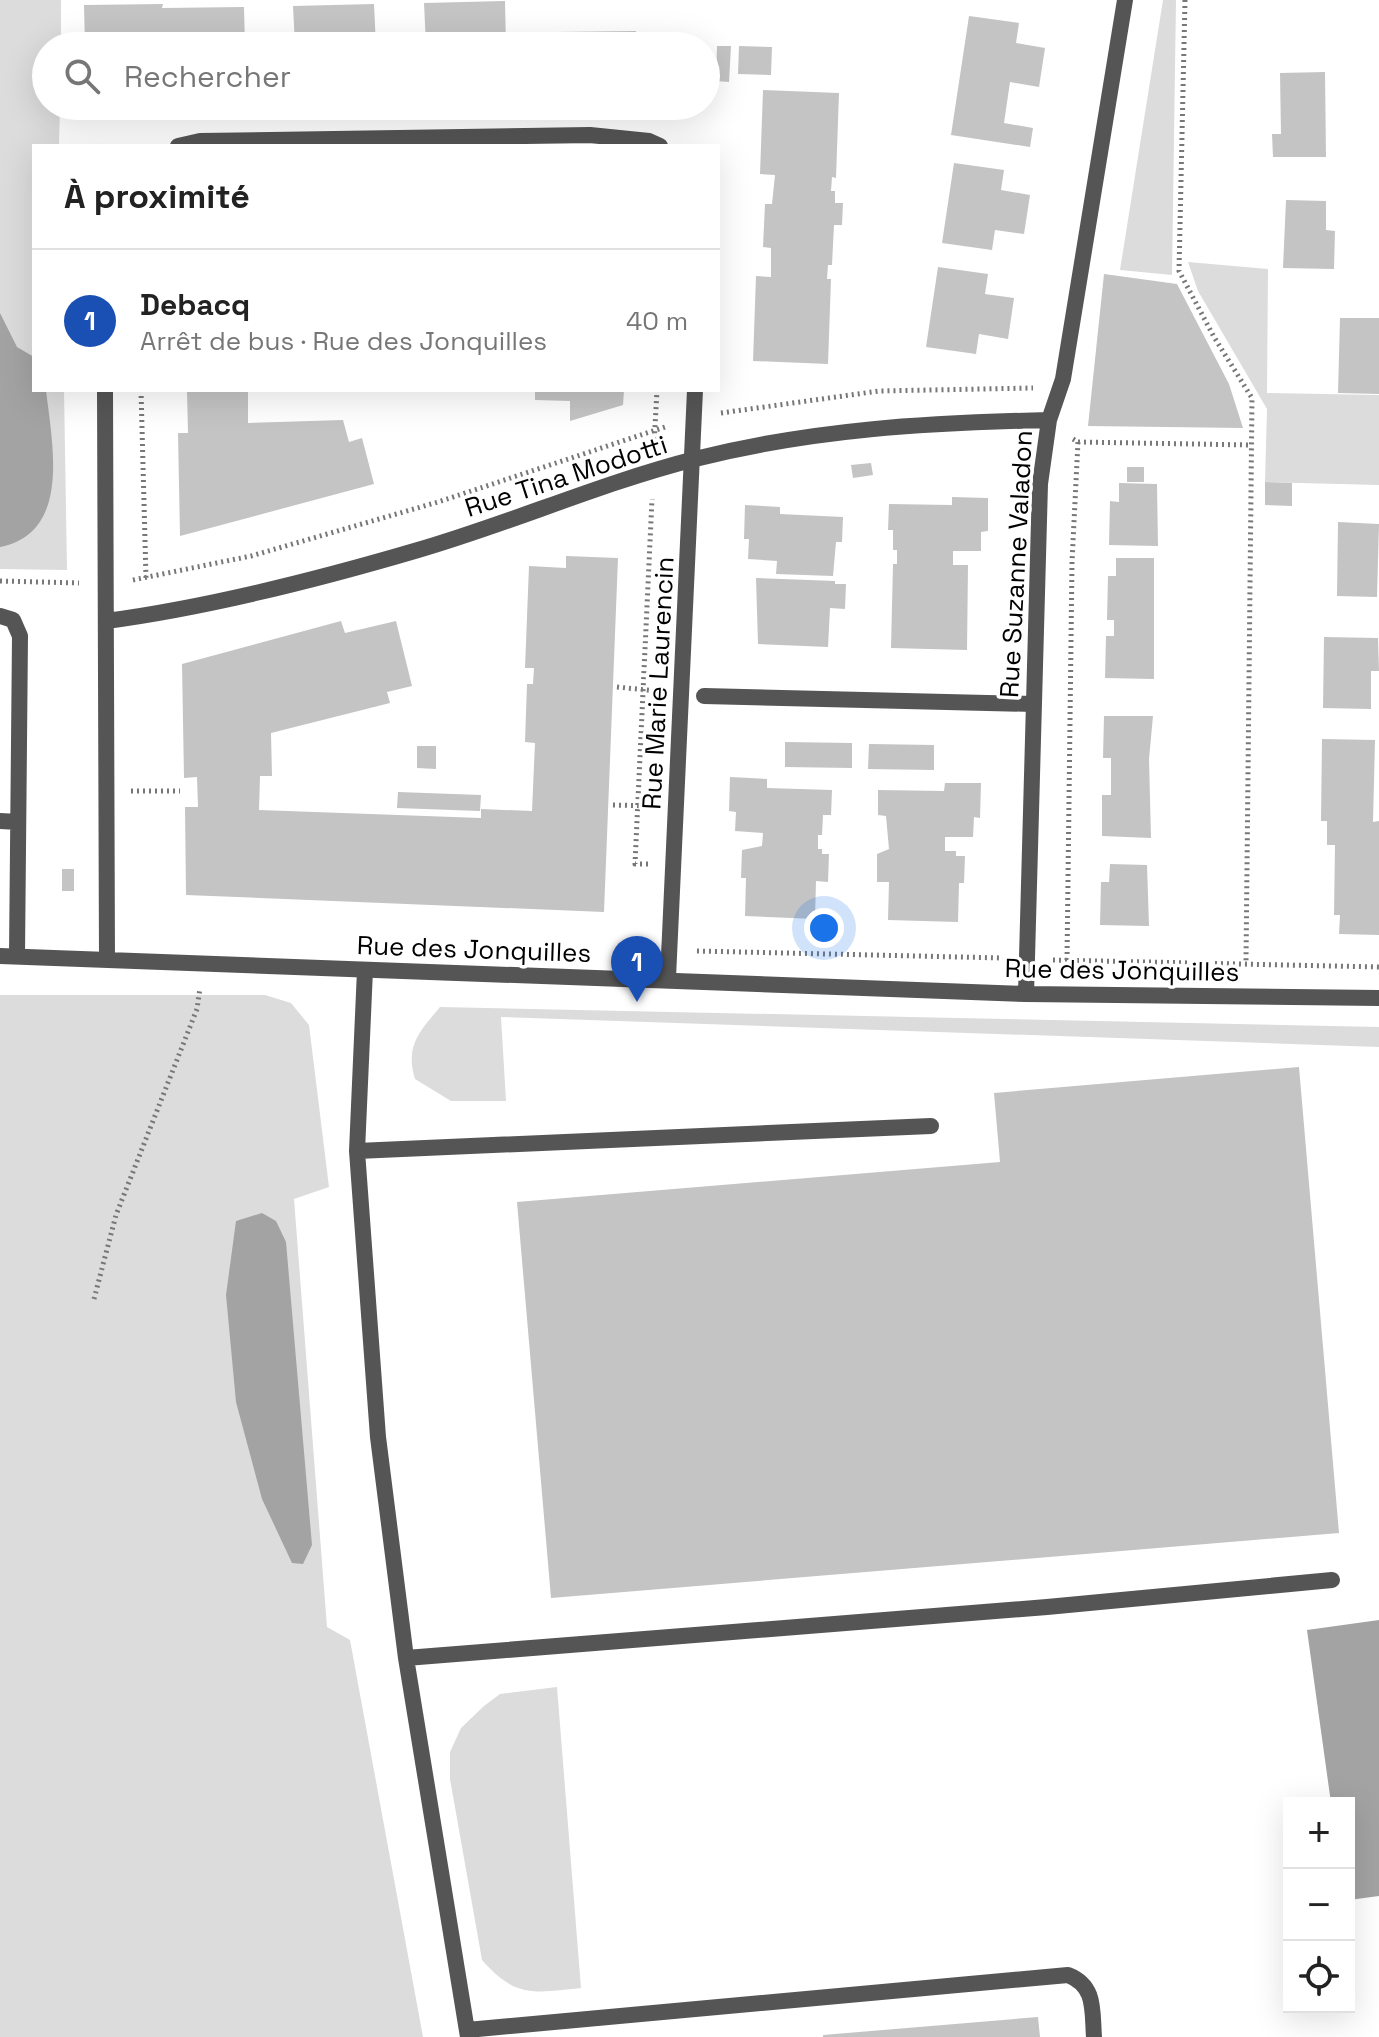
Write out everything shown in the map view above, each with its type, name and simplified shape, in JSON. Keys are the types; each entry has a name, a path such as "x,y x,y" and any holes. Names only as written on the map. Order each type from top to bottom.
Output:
{"street":[{"name":"Rue Suzanne Valadon","path":"1026,994 1036,541 1049,420 1063,379 1125,0"},
{"path":"187,144 200,141 590,135 656,144"},
{"path":"105,392 107,960"},
{"name":"Rue Marie Laurencin","path":"668,978 695,392"},
{"name":"Rue Tina Modotti","path":"106,621 187,610 419,550 692,460 813,434 915,423 1049,420"},
{"path":"0,616 13,620 20,636 17,956"},
{"path":"704,696 1032,704"},
{"path":"0,821 18,822"},
{"name":"Rue des Jonquilles","path":"0,956 668,978 1026,994 1379,998"},
{"path":"365,970 357,1151 378,1437 406,1658 467,2034 1068,1975 1082,1980 1090,1990 1094,2037"},
{"path":"357,1151 931,1126"},
{"path":"406,1658 1047,1607 1332,1580"}],"path":[{"path":"1185,0 1179,271 1252,398 1246,962"},
{"path":"141,392 146,578"},
{"path":"657,392 635,864 673,866"},
{"path":"1049,420 1078,442 1251,445"},
{"path":"1067,960 1072,562 1078,442"},
{"path":"0,581 105,583"},
{"path":"617,687 681,693"},
{"path":"106,791 180,791"},
{"path":"613,805 676,807"},
{"name":"Rue des Jonquilles","path":"669,950 1379,967"},
{"path":"94,1299 116,1215 197,1009 203,964"}],"shaded area":[{"path":"0,0 61,0 61,32 32,32 32,120 60,120 59,144 32,144 32,392 64,392 67,570 0,569"},
{"path":"1163,0 1176,0 1172,275 1120,270"},
{"path":"1188,262 1268,269 1267,393 1379,395 1379,485 1265,482 1267,409 1198,291"},
{"path":"0,313 17,347 32,356 32,392 46,392 53,459 48,505 38,524 23,538 0,547"},
{"path":"0,995 265,995 291,1003 309,1025 329,1187 294,1199 327,1627 350,1640 423,2037 0,2037"},
{"path":"440,1007 1379,1027 1379,1047 501,1017 506,1101 451,1101 415,1079 412,1067 416,1040"},
{"path":"262,1213 276,1221 286,1242 312,1545 303,1564 292,1563 262,1499 236,1402 226,1295 236,1221"},
{"path":"1379,1620 1379,1896 1355,1899 1355,1797 1330,1797 1307,1630"},
{"path":"557,1687 581,1988 538,1991 515,1987 482,1960 450,1779 450,1752 461,1728 500,1694"}],"building":[{"path":"505,1 506,32 425,32 424,3"},
{"path":"374,4 375,32 294,32 293,6"},
{"path":"84,5 244,7 245,32 85,32"},
{"path":"969,16 1019,23 1016,43 1045,48 1039,87 1010,82 1004,123 1033,128 1030,147 951,135"},
{"path":"636,31 636,32 555,32"},
{"path":"720,46 731,46 729,82 720,81"},
{"path":"739,46 772,47 771,75 738,74"},
{"path":"1325,72 1326,157 1273,157 1272,134 1281,134 1280,73"},
{"path":"763,90 839,93 836,178 832,177 831,191 835,191 835,203 843,203 842,225 834,225 832,265 828,265 827,279 831,279 828,364 753,361 756,276 771,277 771,248 763,247 765,204 772,204 775,175 760,174"},
{"path":"954,163 1004,170 1001,190 1030,195 1024,234 995,230 992,250 942,243"},
{"path":"1286,200 1326,201 1326,230 1335,231 1334,269 1283,268"},
{"path":"938,267 988,274 985,294 1014,298 1008,339 979,334 976,354 926,347"},
{"path":"1104,274 1177,284 1229,384 1243,428 1088,426"},
{"path":"1340,318 1379,318 1379,394 1338,393"},
{"path":"187,392 248,392 248,423 343,420 349,442 362,438 374,484 180,536 178,433 188,433"},
{"path":"535,392 624,392 623,405 570,421 570,401 535,400"},
{"path":"871,463 873,475 853,478 851,465"},
{"path":"1127,467 1144,467 1144,482 1127,482"},
{"path":"1265,482 1292,483 1292,506 1265,505"},
{"path":"1119,483 1157,484 1158,546 1109,545 1110,501 1119,502"},
{"path":"952,497 988,498 988,531 981,532 981,551 953,551 953,565 968,565 967,650 891,648 893,564 897,564 897,550 893,550 893,530 888,530 889,504 952,505"},
{"path":"745,505 780,507 780,514 843,517 842,542 836,542 833,576 776,574 777,561 748,559 749,539 744,539"},
{"path":"1338,522 1379,524 1377,597 1337,596"},
{"path":"566,556 618,558 604,912 186,895 185,807 198,807 197,777 184,778 182,664 341,621 345,633 396,621 412,686 387,692 390,703 271,733 272,776 260,776 259,810 481,818 481,809 532,811 535,743 525,742 527,684 533,684 534,668 525,668 529,566 566,568"},
{"path":"1116,558 1154,558 1154,679 1105,678 1106,636 1114,636 1114,620 1107,620 1108,576 1116,576"},
{"path":"756,578 846,584 845,609 830,608 828,647 758,644"},
{"path":"1324,637 1378,638 1379,671 1371,671 1371,709 1323,708"},
{"path":"1104,716 1153,716 1149,759 1151,838 1102,836 1102,795 1111,795 1111,758 1103,758"},
{"path":"1322,739 1375,740 1373,822 1379,821 1379,935 1339,934 1340,915 1334,915 1335,845 1327,845 1327,821 1321,821"},
{"path":"785,742 852,743 852,768 785,767"},
{"path":"869,744 934,745 934,770 868,769"},
{"path":"417,746 436,746 436,769 417,768"},
{"path":"730,777 767,779 767,788 832,790 831,815 823,815 822,835 818,835 818,849 822,849 822,854 829,854 828,882 816,881 815,919 745,916 746,878 741,878 742,850 762,846 763,833 735,831 736,812 729,811"},
{"path":"945,783 981,783 980,818 974,817 973,837 945,837 945,851 956,851 956,856 965,856 964,883 959,883 958,922 888,920 889,882 877,882 877,854 889,849 886,816 878,815 878,790 944,791"},
{"path":"398,792 481,795 480,811 397,808"},
{"path":"1110,864 1147,865 1149,926 1100,925 1101,882 1109,882"},
{"path":"62,869 74,869 74,891 62,891"},
{"path":"1299,1067 1339,1533 551,1598 517,1202 1000,1162 994,1093"},
{"path":"1038,2017 1040,2037 823,2037 823,2035"}],"place":[{"name":"Debacq","path":"637,1002"}]}
